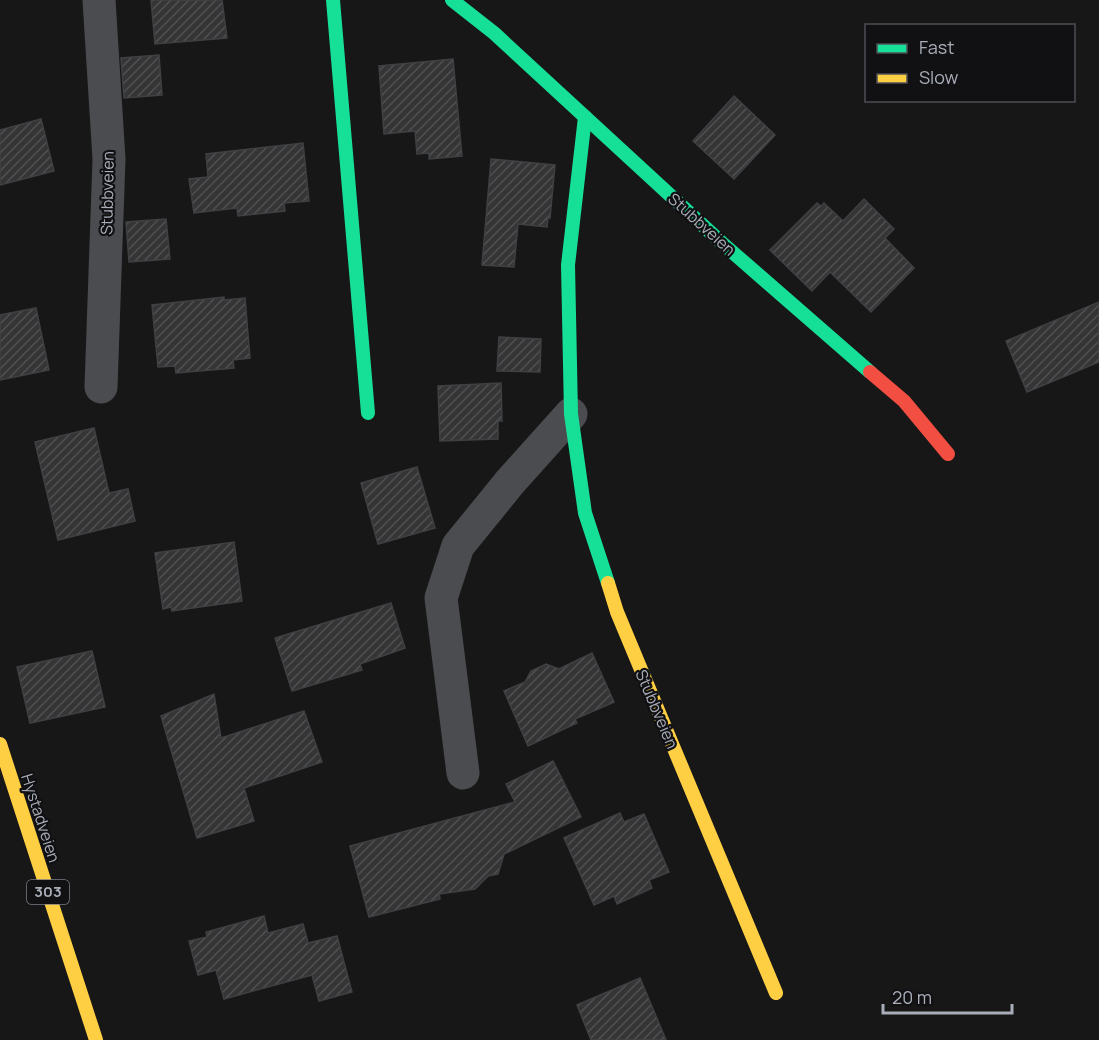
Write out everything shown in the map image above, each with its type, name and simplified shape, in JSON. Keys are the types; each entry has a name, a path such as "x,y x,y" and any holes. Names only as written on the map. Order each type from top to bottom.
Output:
{"street":[{"name":"Stubbveien","path":"99,0 109,159 101,387"},
{"path":"333,0 368,413"},
{"name":"Stubbveien","path":"452,0 494,33 722,243 904,401 948,454"},
{"name":"Stubbveien","path":"585,117 568,265 571,414 585,513 617,612 776,993"},
{"path":"463,773 441,598 458,546 571,414"},
{"name":"Hystadveien","path":"0,744 96,1040"}],"building":[{"path":"151,0 222,0 227,38 155,44"},
{"path":"159,55 162,95 124,98 121,58"},
{"path":"453,59 462,156 429,159 429,153 417,154 415,131 384,134 379,66"},
{"path":"734,96 775,135 734,179 693,141"},
{"path":"41,119 54,171 0,185 0,130"},
{"path":"303,143 309,201 284,203 285,211 238,216 237,208 194,213 189,179 208,177 206,154"},
{"path":"491,159 555,165 550,218 548,218 547,227 518,224 514,267 482,265"},
{"path":"864,199 894,229 885,238 914,268 871,312 830,272 812,291 770,250 817,203 821,206 824,203 843,221"},
{"path":"166,219 170,259 129,262 126,222"},
{"path":"224,297 224,300 245,298 250,358 233,360 234,368 176,373 175,366 158,367 152,305"},
{"path":"1099,302 1099,362 1027,392 1006,341"},
{"path":"36,308 49,370 0,380 0,315"},
{"path":"499,337 541,339 540,372 497,371"},
{"path":"501,383 502,421 498,421 498,439 440,441 438,386"},
{"path":"94,428 109,493 128,489 135,521 58,540 35,442"},
{"path":"417,467 435,528 378,544 361,483"},
{"path":"234,542 242,601 172,611 171,607 163,609 155,553"},
{"path":"391,603 405,648 360,664 362,670 292,691 275,638"},
{"path":"92,651 105,707 30,723 17,667"},
{"path":"592,653 614,702 575,719 577,723 528,746 504,691 525,682 531,671 546,664 559,669"},
{"path":"214,694 221,738 304,711 322,762 244,788 254,821 197,838 161,716"},
{"path":"553,761 581,817 504,854 498,874 488,876 475,889 439,894 440,899 369,917 350,846 515,802 506,784"},
{"path":"620,813 624,822 644,814 669,872 649,880 652,888 617,904 614,896 594,905 564,838"},
{"path":"264,916 268,933 303,924 308,943 337,936 352,992 319,1001 312,975 224,999 216,970 198,975 189,941 207,937 206,932"},
{"path":"640,978 666,1040 591,1040 577,1005"}],"traffic: fast":[{"path":"333,0 368,413"},
{"path":"452,0 494,33 722,243 870,372"},
{"path":"585,117 568,265 571,414 585,513 608,583"}],"traffic: slow":[{"path":"608,583 617,612 776,993"},
{"path":"0,744 96,1040"}],"traffic: jam":[{"path":"870,372 904,401 948,454"}]}
